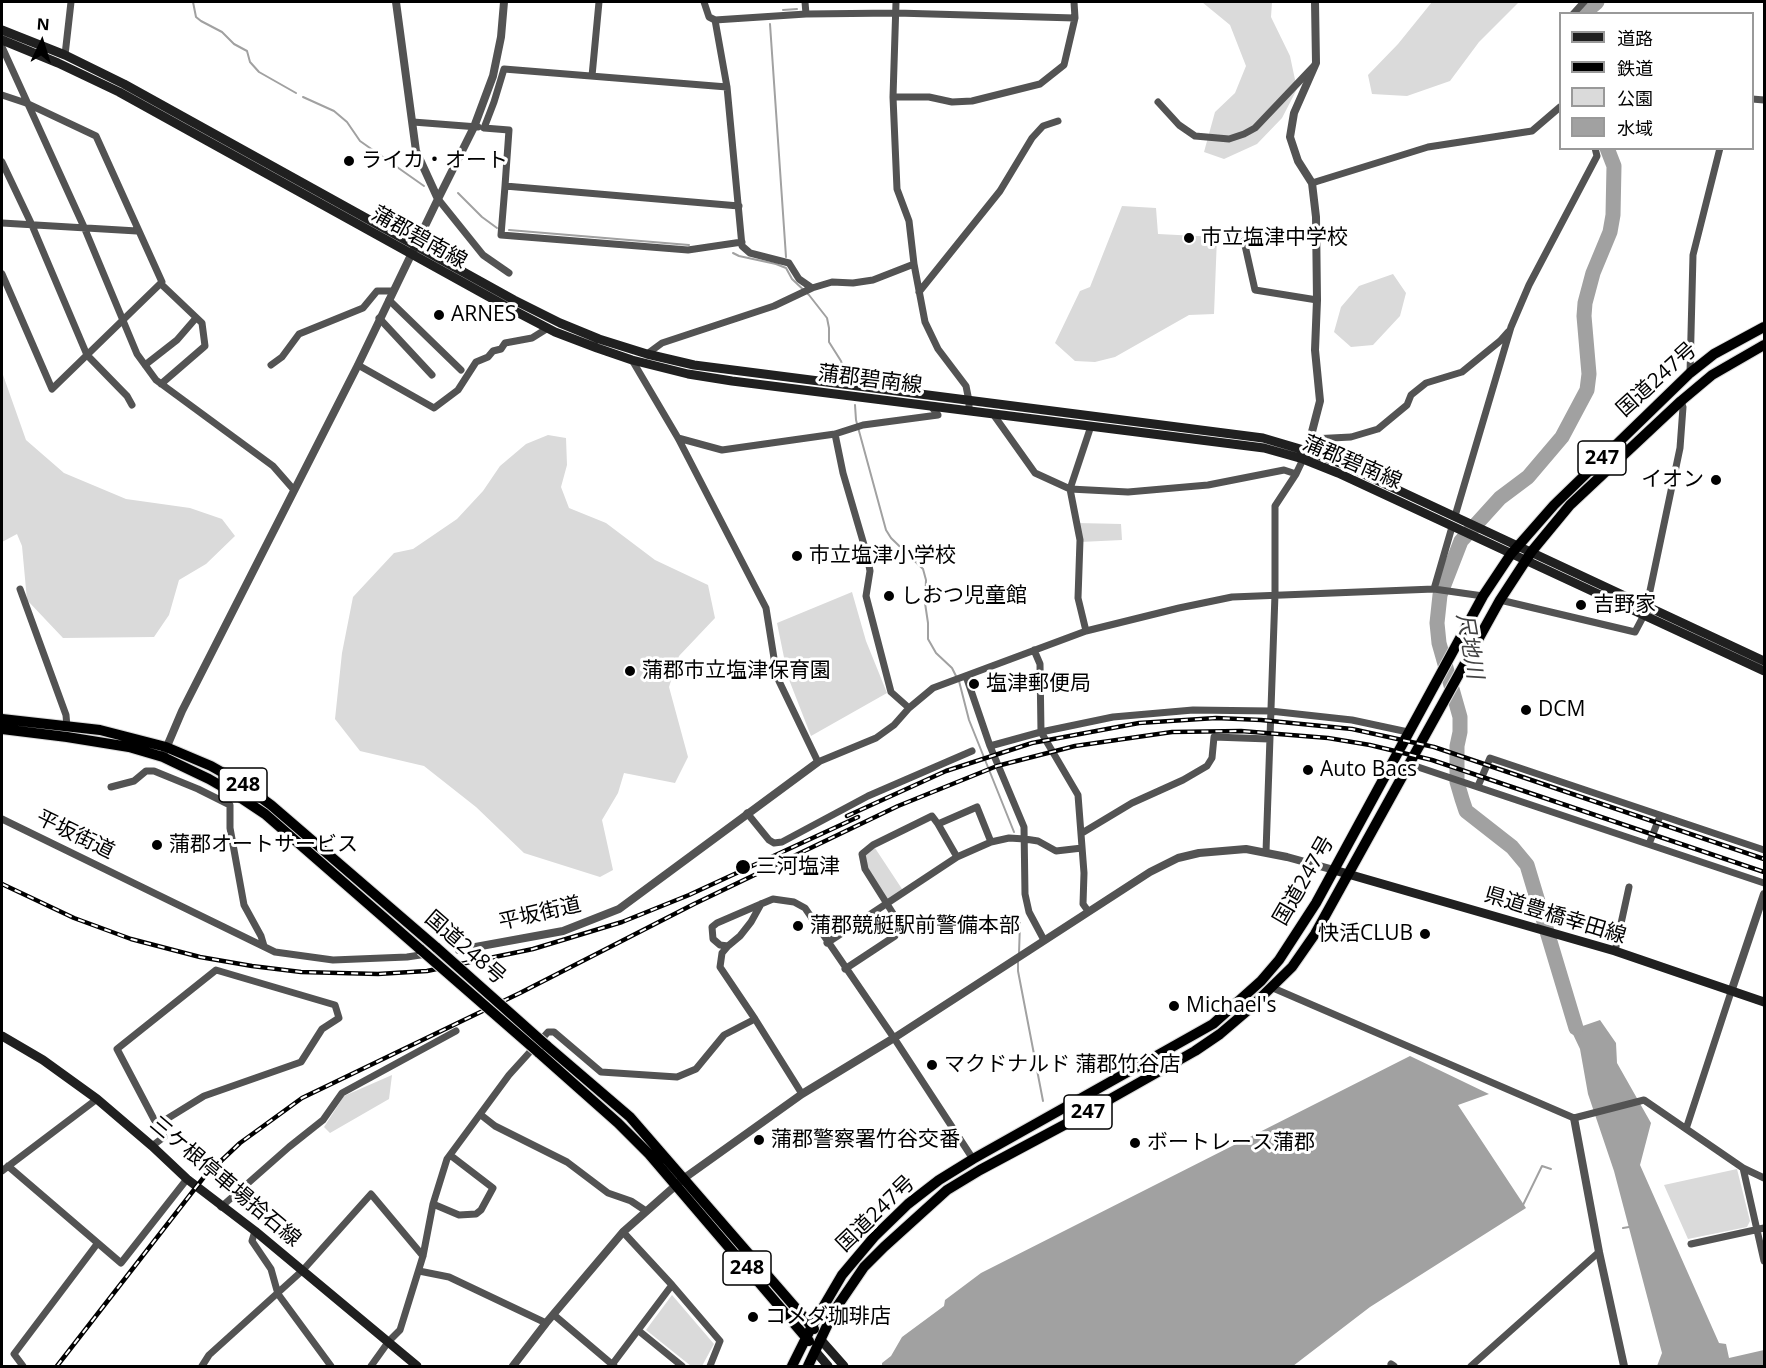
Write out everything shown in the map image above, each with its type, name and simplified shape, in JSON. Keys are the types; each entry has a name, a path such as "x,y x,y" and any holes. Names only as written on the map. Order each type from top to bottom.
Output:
{"highway":[{"name":"国道247号","path":"792,1366 842,1275 874,1237 908,1204 939,1180 973,1159 1213,1024 1262,981 1302,928 1483,596 1514,550 1554,505 1690,373 1714,354 1764,327"},
{"name":"国道247号","path":"808,1366 834,1311 864,1267 918,1215 947,1191 980,1170 1195,1051 1220,1034 1273,988 1292,967 1315,934 1500,600 1529,556 1570,505 1681,401 1712,375 1764,345"},
{"name":"国道248号","path":"2,719 100,730 221,772 241,783 271,805 436,948 542,1048 679,1183 812,1326 821,1340"},
{"name":"国道248号","path":"2,729 164,752 265,814 421,950 542,1048"},
{"name":"国道248号","path":"679,1183 807,1337 816,1352"}],"main road":[{"name":"蒲郡碧南線","path":"2,30 66,55 124,84 560,323 599,339 694,365 969,406 1263,438 1305,455 1473,537 1529,556 1645,610 1764,661"},
{"name":"蒲郡碧南線","path":"2,40 119,92 548,328 633,360 688,374 732,381 931,406 969,406 993,413 1305,455 1340,463 1470,523 1514,550"},
{"name":"蒲郡碧南線","path":"1645,610 1764,671"},
{"name":"県道豊橋幸田線","path":"1334,870 1615,951 1764,1002"},
{"name":"三ケ根停車場拾石線","path":"2,1036 44,1060 97,1099 187,1179 303,1270 417,1366"},
{"path":"821,1340 844,1366"},
{"path":"816,1352 828,1366"}],"street":[{"path":"66,55 71,2"},
{"path":"396,2 412,122 420,162 438,200 483,255 510,273"},
{"path":"164,752 182,711 358,365 474,127 494,76 501,37 503,2"},
{"path":"592,76 598,2"},
{"path":"704,2 709,16 715,20 806,14 896,13 1076,18"},
{"path":"805,2 806,14"},
{"path":"896,2 893,98 897,189 909,221 925,322 938,349 966,386 969,406"},
{"path":"893,98 929,97 952,102 972,101 1040,84 1064,65 1076,18 1074,2"},
{"path":"1266,852 1275,594 1275,506 1296,474 1312,439 1320,401 1315,350 1316,217 1312,183 1298,161 1290,137 1294,113 1316,63 1315,2"},
{"path":"715,20 727,87 742,246 750,253 789,263 807,290"},
{"path":"2,47 84,227 137,354 156,380 273,466 294,490"},
{"path":"1158,102 1179,125 1195,136 1228,139 1244,135 1255,128 1316,63"},
{"path":"484,128 504,69 727,87"},
{"path":"2,94 96,136 162,282 52,389 2,274"},
{"path":"1312,183 1428,147 1532,131 1559,108"},
{"path":"919,292 1000,191 1032,138 1043,126 1058,121"},
{"path":"412,122 509,130 501,235 688,250 742,242"},
{"path":"1455,516 1511,327 1529,285 1597,156 1596,150"},
{"path":"1690,373 1693,255 1719,150"},
{"path":"2,162 87,355 127,396 132,405"},
{"path":"504,186 738,206"},
{"path":"2,222 138,231"},
{"path":"1244,242 1255,290 1317,300"},
{"path":"647,354 662,343 774,306 807,290 832,282 853,283 873,280 914,264"},
{"path":"160,284 202,323 205,346 162,384"},
{"path":"271,365 282,357 299,334 363,308 377,291 393,291"},
{"path":"389,300 461,369"},
{"path":"145,365 177,340 196,318"},
{"path":"379,318 432,375"},
{"path":"1312,439 1352,437 1378,429 1407,405 1411,395 1426,383 1462,372 1500,341 1511,327"},
{"path":"358,365 434,408 458,390 476,362 488,357 493,351 501,349 505,343 532,338 548,328"},
{"path":"633,360 678,438 766,608 777,677 818,762"},
{"path":"1500,600 1635,632 1645,610 1680,448 1683,407 1681,401"},
{"path":"678,438 722,450 835,434 857,427 938,415 931,406"},
{"path":"993,413 1035,473 1070,489 1128,492 1208,485 1284,470 1296,474"},
{"path":"1086,631 1078,598 1080,540 1070,489 1091,426"},
{"path":"835,434 843,473 867,555 870,571 866,596 891,692 909,708"},
{"path":"1435,589 1452,527"},
{"name":"平坂街道","path":"2,819 275,952 333,960 406,957 459,950 563,931 618,909 818,762 876,738 894,725 909,708 933,688 1086,631 1232,597 1435,589 1483,596"},
{"path":"20,590 66,715 67,727"},
{"path":"1034,650 1040,664 1041,732 1078,795 1084,873 1083,904 1088,911"},
{"path":"964,677 1024,827 1025,894 1029,912 1044,940"},
{"path":"990,746 1041,732 1113,717 1193,710 1270,711 1352,720 1408,732"},
{"path":"1082,833 1132,803 1183,780 1207,766 1212,758 1214,737 1269,739"},
{"path":"747,813 769,840 774,843 782,842 868,796 972,751"},
{"path":"1478,786 1490,758 1764,850"},
{"path":"1409,764 1764,884"},
{"path":"111,787 134,781 147,771 154,771 230,805 230,828 244,905 264,946"},
{"path":"938,824 977,807 991,842"},
{"path":"844,969 895,936 894,915 865,869 862,855 873,845 932,816 957,857"},
{"path":"1649,844 1660,816"},
{"path":"828,943 957,857 991,842 1009,838 1038,841 1056,852 1082,848"},
{"path":"513,1366 623,1232 679,1183 802,1094 894,1038 1150,872 1178,858 1227,849 1266,852 1334,870"},
{"path":"1615,951 1629,887"},
{"path":"1686,1129 1764,894"},
{"path":"728,946 720,945 713,939 712,927 773,899 794,902 805,908 973,1159"},
{"path":"761,904 752,922 722,952 720,967 802,1094"},
{"path":"152,1146 164,1137 157,1125 117,1049 216,970 334,1005 339,1018 322,1029 301,1062 204,1096 157,1125"},
{"path":"1273,988 1574,1118 1644,1100 1743,1168 1764,1178"},
{"path":"372,1366 389,1341 400,1330 423,1256 433,1204 447,1159 509,1075 548,1032 554,1032 601,1072 677,1077 696,1069 724,1035 755,1019"},
{"path":"221,1206 323,1120 342,1093 456,1031"},
{"path":"2,1171 97,1099"},
{"path":"481,1114 495,1126 567,1161 608,1193 631,1201 646,1211"},
{"path":"1574,1118 1622,1365"},
{"path":"433,1204 459,1215 476,1214 481,1210 493,1188 450,1155"},
{"path":"8,1166 121,1263 187,1179"},
{"path":"1743,1168 1761,1229 1764,1261"},
{"path":"202,1366 209,1355 303,1270 371,1194 423,1256"},
{"path":"1691,1244 1761,1229"},
{"path":"255,1231 252,1241 271,1269 278,1294 331,1366"},
{"path":"623,1232 720,1341 710,1366"},
{"path":"23,1366 14,1354 97,1244"},
{"path":"1471,1366 1599,1252"},
{"path":"419,1270 449,1277 546,1323"},
{"path":"554,1315 613,1366 672,1285"},
{"path":"639,1331 682,1366"}],"green space":[{"path":"1202,2 1272,2 1271,17 1290,56 1297,89 1282,118 1257,144 1224,159 1204,152 1215,112 1235,93 1246,66 1230,25"},
{"path":"1432,2 1519,2 1479,42 1450,81 1407,96 1372,94 1368,75 1398,44"},
{"path":"1122,206 1156,208 1158,234 1217,237 1214,314 1189,315 1115,357 1095,362 1075,361 1055,343 1080,291 1090,287"},
{"path":"1393,274 1406,293 1400,316 1373,345 1351,347 1334,332 1341,307 1359,286"},
{"path":"2,372 26,440 64,473 126,499 190,508 222,519 235,536 206,564 179,580 169,615 154,637 63,638 27,600 22,546 17,534 2,542"},
{"path":"548,435 566,438 567,465 561,487 569,508 606,523 655,560 708,585 715,618 679,656 669,687 688,757 675,783 624,773 618,793 602,820 613,870 600,877 524,853 476,807 424,766 360,751 335,719 342,653 353,597 394,553 413,549 457,519 483,491 500,466 526,444"},
{"path":"1077,523 1121,524 1122,540 1080,542"},
{"path":"852,592 866,641 887,693 811,736 788,677 777,623"},
{"path":"873,845 904,892 886,904 865,869 862,855"},
{"path":"392,1075 389,1099 330,1133 324,1127 344,1096"},
{"path":"1737,1169 1750,1221 1747,1227 1688,1239 1664,1185"},
{"path":"672,1295 714,1344 702,1366 691,1366 646,1330"}],"water":[{"path":"1600,1020 1616,1043 1617,1063 1651,1123 1640,1165 1719,1343 1726,1344 1729,1358 1764,1350 1764,1366 1657,1366 1662,1353 1614,1171 1588,1094 1580,1049 1571,1030"},
{"name":"ボートレース蒲郡","path":"1410,1056 1489,1094 1458,1105 1526,1208 1370,1307 1293,1366 882,1366 902,1337 944,1306 945,1300 981,1273"}],"waterway":[{"path":"193,2 196,17 222,32 234,44 247,51 250,62 259,72 296,93"},
{"name":"尺地川","path":"1585,12 1597,2"},
{"path":"783,10 797,9"},
{"path":"770,24 786,257"},
{"path":"303,97 334,111 347,122 360,141 424,186"},
{"name":"尺地川","path":"1576,1028 1527,865 1512,847 1466,811 1457,782 1460,717 1439,643 1437,623 1440,595 1461,541 1500,498 1528,477 1562,437 1587,390 1589,374 1585,303 1593,273 1610,232 1613,215 1614,166 1608,150"},
{"path":"458,193 482,217 497,228"},
{"path":"509,230 689,245"},
{"path":"733,253 786,268 792,279 809,295 827,318 829,342 841,361 846,376"},
{"path":"855,405 856,420 886,530 891,538 923,569 926,580 928,639 936,653 952,668 956,676"},
{"path":"959,681 969,720 1014,832"},
{"path":"1019,953 1020,923"},
{"path":"1018,962 1043,1101"},
{"path":"1523,1205 1542,1166 1551,1169"},
{"path":"1623,1228 1629,1227"}],"railway":[{"path":"847,816 946,771 1032,743 1139,723 1216,718 1261,720 1352,729 1434,747 1764,859"},
{"path":"57,1366 204,1177 240,1143 302,1098 898,806 997,766 1075,746 1172,732 1241,731 1328,738 1370,745 1432,760 1764,872"},
{"path":"2,884 74,918 131,939 200,957 301,972 378,974 427,971 533,949 622,922 689,895 858,817"}],"place":[{"name":"ライカ・オート","path":"349,161"},
{"name":"市立塩津中学校","path":"1189,238"},
{"name":"ARNES","path":"439,315"},
{"name":"イオン","path":"1716,480"},
{"name":"市立塩津小学校","path":"797,556"},
{"name":"しおつ児童館","path":"889,596"},
{"name":"吉野家","path":"1581,605"},
{"name":"蒲郡市立塩津保育園","path":"630,671"},
{"name":"塩津郵便局","path":"974,684"},
{"name":"DCM","path":"1526,710"},
{"name":"Auto Bacs","path":"1308,770"},
{"name":"蒲郡オートサービス","path":"157,845"},
{"name":"三河塩津","path":"743,867"},
{"name":"蒲郡競艇駅前警備本部","path":"798,926"},
{"name":"快活CLUB","path":"1425,934"},
{"name":"Michael's","path":"1174,1006"},
{"name":"マクドナルド 蒲郡竹谷店","path":"932,1065"},
{"name":"蒲郡警察署竹谷交番","path":"759,1140"},
{"name":"ボートレース蒲郡","path":"1135,1143"},
{"name":"コメダ珈琲店","path":"753,1317"}]}
